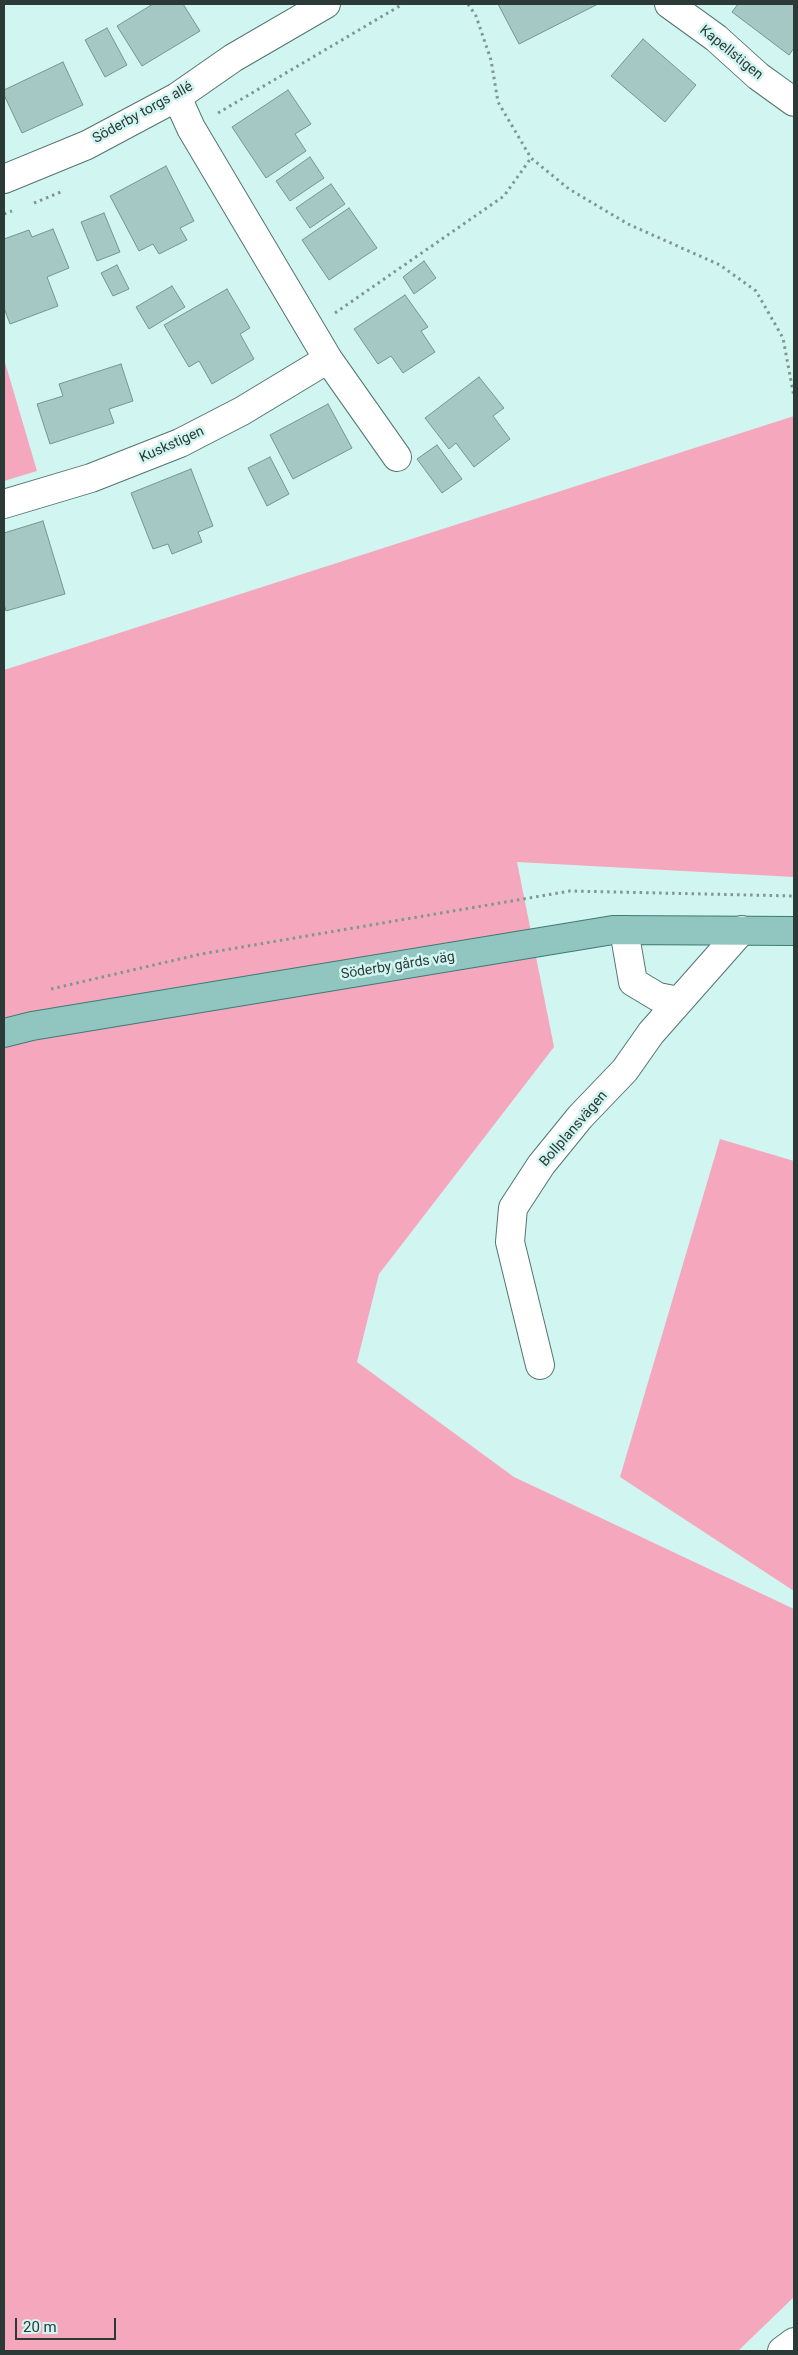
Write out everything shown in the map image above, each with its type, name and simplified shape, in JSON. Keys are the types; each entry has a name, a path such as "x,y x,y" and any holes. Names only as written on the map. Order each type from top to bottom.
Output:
{"main road":[{"name":"Söderby gårds väg","path":"4,1033 51,1023 624,930 794,931"}],"street":[{"name":"Söderby torgs allé","path":"4,179 87,144 177,97 233,58 326,4"},
{"name":"Kapellstigen","path":"669,4 716,38 758,76 794,102"},
{"path":"177,97 192,128 328,359 397,457"},
{"name":"Kuskstigen","path":"4,504 91,478 180,443 242,411 328,359"},
{"path":"624,930 633,982 658,997 679,1001"},
{"name":"Bollplansvägen","path":"540,1365 510,1242 513,1208 541,1165 580,1117 625,1070 651,1033 742,930"},
{"path":"782,2351 794,2342"}],"path":[{"path":"468,4 476,16 491,60 498,102 531,158 569,189 628,224 720,264 756,292 783,338 794,397"},
{"path":"311,329 504,196 531,158"},
{"path":"41,991 201,954 570,891 794,896"}],"shaded area":[{"path":"4,359 37,471 4,481"},
{"path":"794,416 794,877 517,862 554,1047 379,1274 357,1362 514,1477 794,1609 794,2297 738,2351 4,2351 4,670"},
{"path":"720,1139 794,1161 794,1591 620,1477"}],"building":[{"path":"153,4 183,4 200,31 142,66 117,26"},
{"path":"498,4 598,4 519,44"},
{"path":"738,4 794,4 794,48 789,55 732,12"},
{"path":"107,28 127,65 105,77 85,40"},
{"path":"643,39 696,85 665,122 611,76"},
{"path":"63,62 83,105 22,133 4,95 4,90"},
{"path":"288,90 311,124 295,134 306,151 266,178 232,127"},
{"path":"310,157 324,178 290,201 276,181"},
{"path":"166,166 194,221 180,228 187,240 159,254 153,244 139,251 110,196"},
{"path":"331,184 345,204 310,228 296,208"},
{"path":"349,208 377,248 329,280 302,240"},
{"path":"104,213 120,252 97,261 81,222"},
{"path":"53,229 69,268 47,277 58,306 10,324 4,308 4,239 29,230 32,237"},
{"path":"424,261 436,278 414,294 403,277"},
{"path":"117,265 129,289 113,296 101,273"},
{"path":"172,286 185,307 149,329 136,307"},
{"path":"227,289 250,328 240,334 254,359 212,384 199,361 189,367 164,325"},
{"path":"405,295 428,327 421,331 435,352 403,373 391,356 378,364 354,329"},
{"path":"121,364 133,401 109,409 114,423 50,444 37,404 63,396 59,384"},
{"path":"479,377 504,408 493,416 510,439 474,467 456,443 449,449 425,418"},
{"path":"328,404 352,448 293,479 270,435"},
{"path":"437,445 462,479 442,493 417,459"},
{"path":"270,457 289,494 267,506 248,468"},
{"path":"191,469 213,526 198,532 202,542 172,554 168,544 153,549 131,493"},
{"path":"43,521 65,594 6,611 4,604 4,533"}]}
